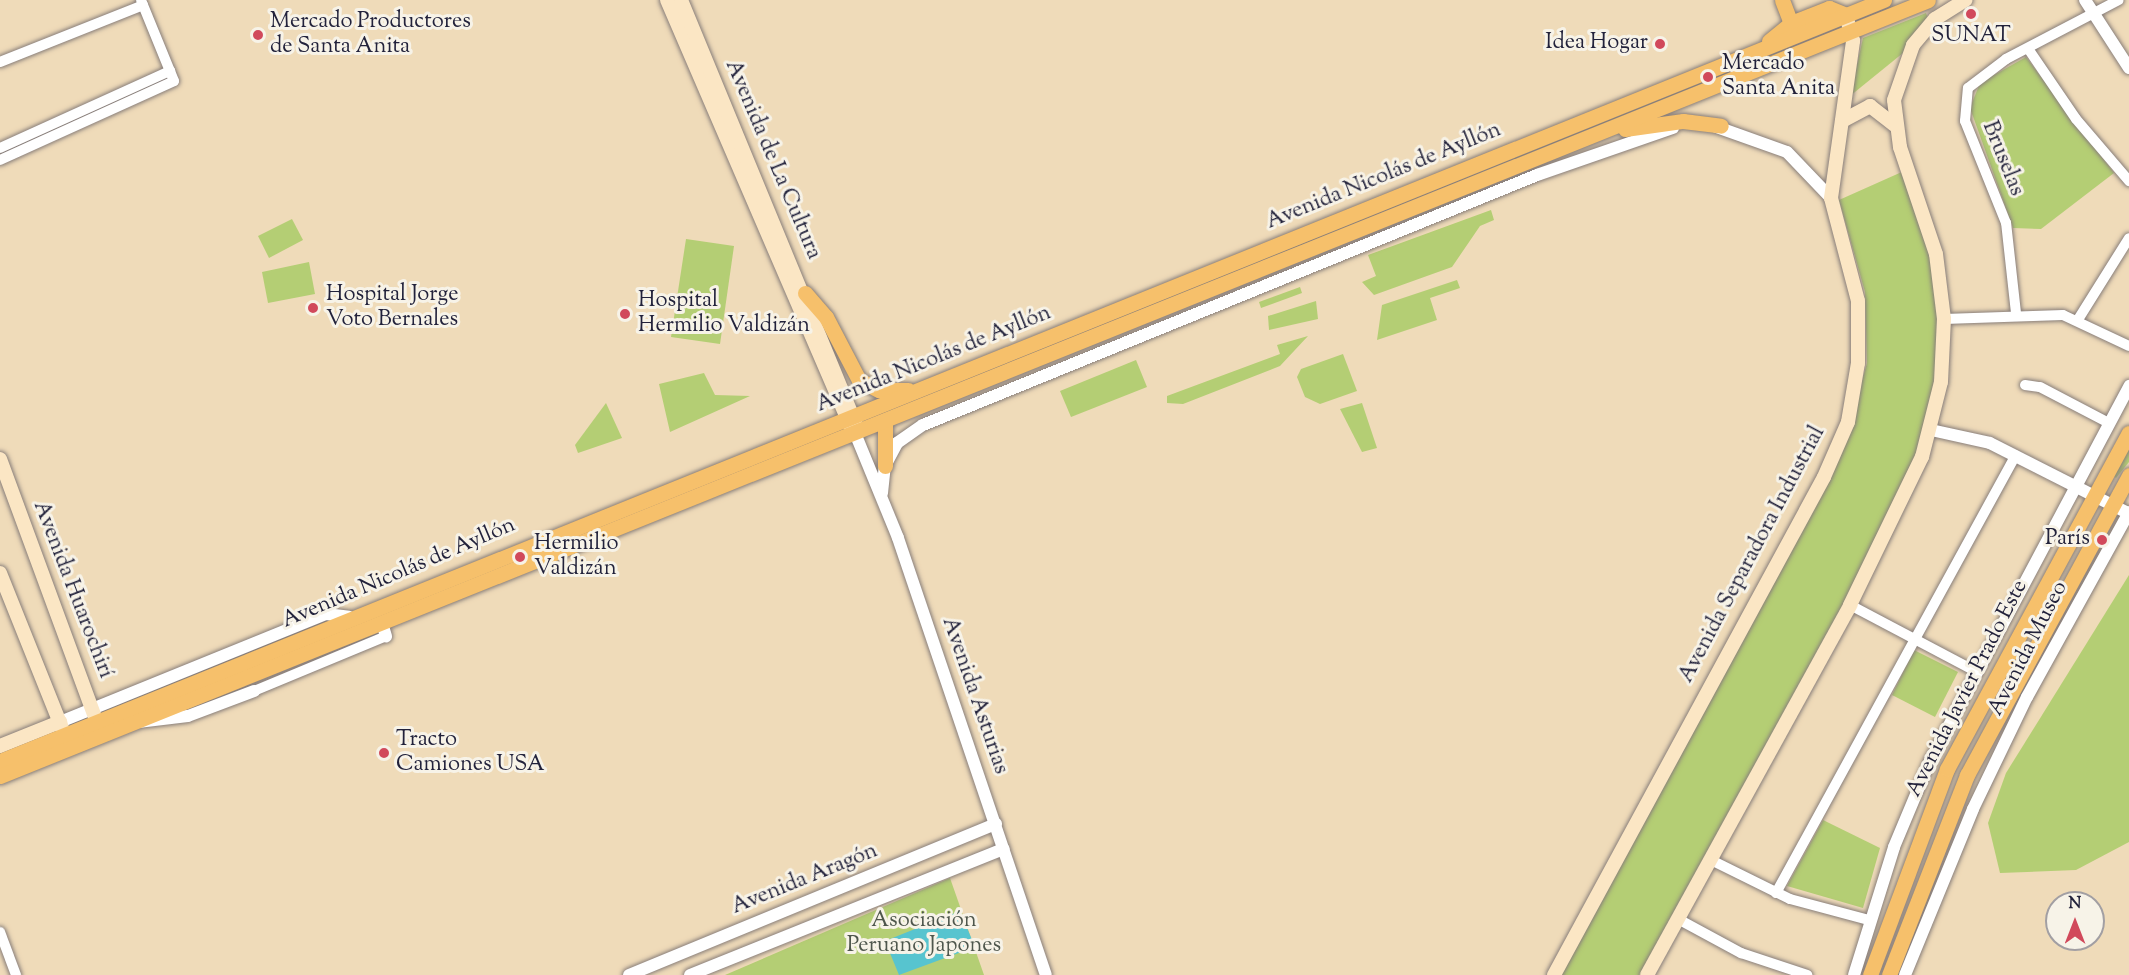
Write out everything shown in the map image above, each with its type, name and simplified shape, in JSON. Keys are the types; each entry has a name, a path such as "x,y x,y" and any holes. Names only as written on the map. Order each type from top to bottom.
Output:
{"main road":[{"name":"Avenida de La Cultura","path":"667,0 718,101 805,293 855,433"},
{"name":"Avenida de La Cultura","path":"681,0 718,101 851,418"},
{"path":"1782,0 1791,23"},
{"name":"Avenida Nicolás de Ayllón","path":"0,761 212,676 349,617 923,389 1759,49 1838,7 1884,0"},
{"name":"Avenida Nicolás de Ayllón","path":"98,722 137,722 212,676 384,629 855,433 1928,0"},
{"path":"1647,975 1850,605 1903,503 1931,430 1941,382 1944,319 1936,254 1894,125 1904,61 1929,26 1965,0"},
{"path":"1759,49 1815,6 1838,7"},
{"name":"Avenida Separadora Industrial","path":"1554,975 1824,477 1848,422 1858,363 1858,301 1831,198 1852,30 1838,7"},
{"path":"1842,121 1870,106 1894,125"},
{"path":"1589,136 1663,122 1721,126"},
{"path":"805,293 826,317 859,380 879,390 923,389"},
{"path":"885,421 885,466"},
{"name":"Avenida Javier Prado Este","path":"1870,975 1947,769 2129,433"},
{"name":"Avenida Huarochirí","path":"0,459 98,722"},
{"path":"2108,471 2114,482 2128,477"},
{"name":"Avenida Javier Prado Este","path":"1889,975 1967,775 2049,618 2128,477"},
{"path":"0,573 65,735"},
{"path":"2035,603 2049,618"},
{"name":"Avenida Nicolás de Ayllón","path":"0,746 65,735"},
{"name":"Avenida Nicolás de Ayllón","path":"0,776 65,735"}],"street":[{"path":"2085,0 2129,68"},
{"name":"Bruselas","path":"2016,313 2006,224 1963,106 1979,76 2095,16 2120,0"},
{"path":"0,62 142,2 172,76 92,112 0,148"},
{"path":"2030,50 2076,118 2129,181"},
{"path":"0,160 92,112"},
{"path":"882,493 885,466 897,443 923,425 1311,265 1655,133 1721,126 1787,152 1831,198"},
{"path":"2079,318 2129,238"},
{"path":"1944,319 2016,313 2079,318 2129,346"},
{"path":"2025,385 2040,387 2109,423"},
{"path":"1854,975 1869,920 1912,804 1975,671 2129,386"},
{"path":"1931,430 2016,455 2074,487 2129,513"},
{"name":"Avenida Asturias","path":"855,433 882,493 1046,975"},
{"path":"1776,893 2016,455"},
{"name":"Avenida Museo","path":"1905,975 1973,809 2048,654 2129,513"},
{"path":"1850,605 1975,671"},
{"name":"Avenida Nicolás de Ayllón","path":"212,676 326,614 349,617"},
{"name":"Avenida Nicolás de Ayllón","path":"137,722 188,716 254,691 384,629"},
{"name":"Avenida Aragón","path":"630,975 996,824"},
{"name":"Avenida Aragón","path":"690,975 1005,849"},
{"path":"1711,860 1776,893 1869,920"},
{"path":"1678,919 1741,954 1806,975"},
{"path":"0,932 16,975"}],"green space":[{"path":"1926,13 1928,19 1903,53 1850,96 1863,38"},
{"path":"2026,57 2114,173 2041,229 2013,228 1970,108 1980,83"},
{"path":"1904,171 1932,259 1941,321 1928,427 1904,493 1641,975 1554,975 1840,458 1867,363 1865,292 1839,200"},
{"path":"1491,210 1494,220 1480,226 1452,267 1374,295 1362,282 1376,276 1368,255"},
{"path":"292,219 303,240 269,258 258,236"},
{"path":"686,239 734,246 720,344 671,337"},
{"path":"309,262 315,294 268,303 262,272"},
{"path":"1457,280 1460,288 1430,298 1437,320 1377,340 1382,305"},
{"path":"1300,287 1302,293 1261,308 1259,302"},
{"path":"1316,301 1318,319 1269,330 1268,316"},
{"path":"1308,336 1280,366 1183,404 1167,403 1167,396 1280,354 1277,345"},
{"path":"1343,354 1357,391 1320,404 1305,397 1297,377 1301,369"},
{"path":"1136,360 1147,387 1071,417 1060,391"},
{"path":"704,373 715,395 750,396 670,432 659,384"},
{"path":"606,403 622,438 578,453 575,445"},
{"path":"1362,403 1377,448 1362,452 1340,409"},
{"path":"2129,447 2129,462 2116,478 2114,476"},
{"path":"2129,575 2129,842 2076,870 2000,873 1988,823 2006,773"},
{"path":"1914,650 1958,672 1935,717 1892,695"},
{"path":"1823,820 1880,848 1863,908 1787,886"},
{"name":"Asociación Peruano Japones","path":"950,878 984,975 725,975"}],"water":[{"path":"960,911 975,947 899,975 885,941"}],"place":[{"name":"SUNAT","path":"1971,14"},
{"name":"Mercado Productores de Santa Anita","path":"258,35"},
{"name":"Idea Hogar","path":"1660,44"},
{"name":"Mercado Santa Anita","path":"1708,77"},
{"name":"Hospital Jorge Voto Bernales","path":"313,308"},
{"name":"Hospital Hermilio Valdizán","path":"625,314"},
{"name":"París","path":"2102,540"},
{"name":"Hermilio Valdizán","path":"520,557"},
{"name":"Tracto Camiones USA","path":"384,753"}]}
